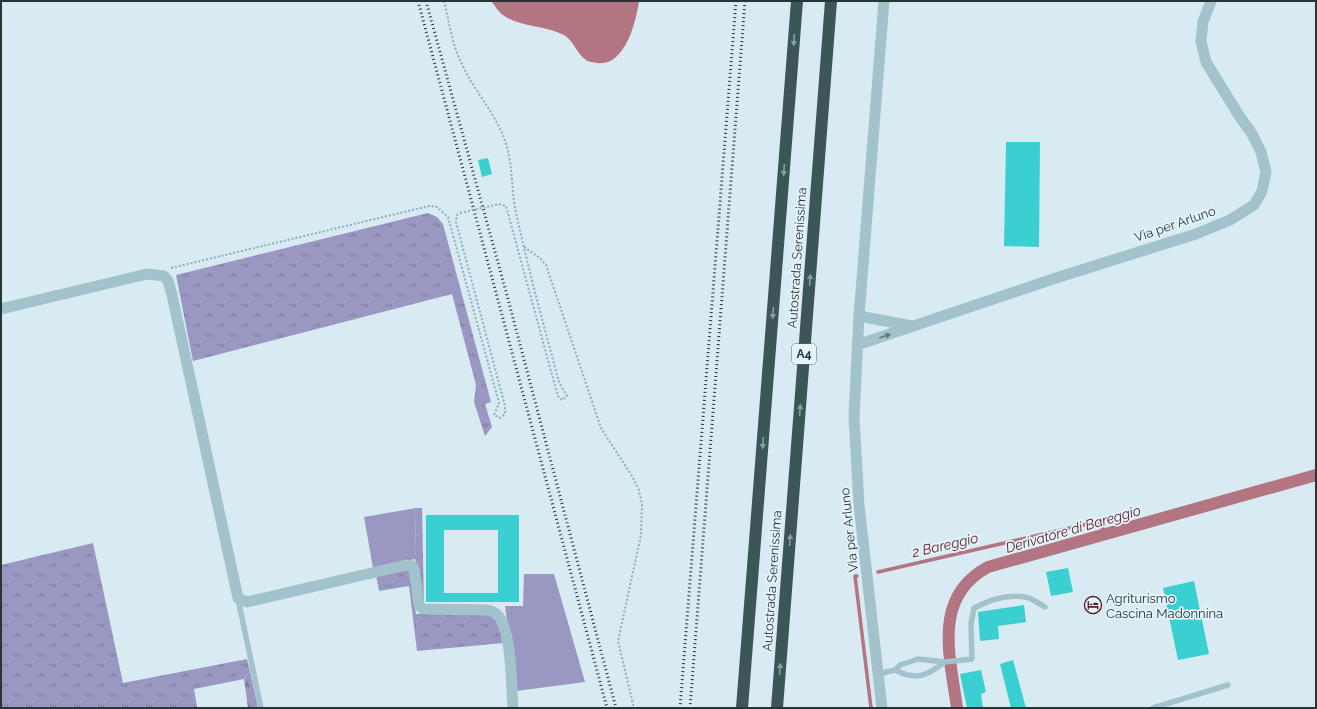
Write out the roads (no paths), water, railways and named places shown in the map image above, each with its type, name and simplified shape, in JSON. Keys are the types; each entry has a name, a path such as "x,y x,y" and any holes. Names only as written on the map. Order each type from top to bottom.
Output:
{"highway":[{"name":"Autostrada Serenissima","path":"742,708 797,1"},
{"name":"Autostrada Serenissima","path":"777,708 831,1"}],"street":[{"path":"857,347 884,1"},
{"name":"Via per Arluno","path":"882,708 859,505 854,417 857,347 913,326 1059,276 1196,234 1230,220 1254,205 1262,191 1266,172 1261,152 1252,134 1206,62 1201,41 1202,22 1211,1"},
{"path":"1,309 147,274 164,276 168,281 172,294 238,598 248,602 406,565 412,566 419,605 423,609 487,610 497,614 500,619 508,652 513,708"},
{"name":"Via per Arluno","path":"859,316 913,326"}],"lane":[{"path":"878,674 895,670 900,665 918,659 944,662 972,659 971,624 974,608 985,602 1002,597 1026,597 1046,606"},
{"path":"238,598 262,708"},
{"path":"895,670 914,677 926,675 944,662"},
{"path":"1153,708 1228,685"}],"waterway":[{"name":"Derivatore di Bareggio","path":"957,708 949,648 949,629 952,611 959,594 970,580 988,567 1316,475"},
{"name":"2 Bareggio","path":"878,572 1096,522 1101,524 1105,534"},
{"name":"2 Bareggio","path":"857,576 855,576 871,708"}],"railway":[{"path":"418,1 607,708"},
{"path":"426,1 508,299 616,708"},
{"path":"680,708 736,1"},
{"path":"690,708 745,1"}],"place":[{"name":"Agriturismo Cascina Madonnina","path":"1093,605"}]}
